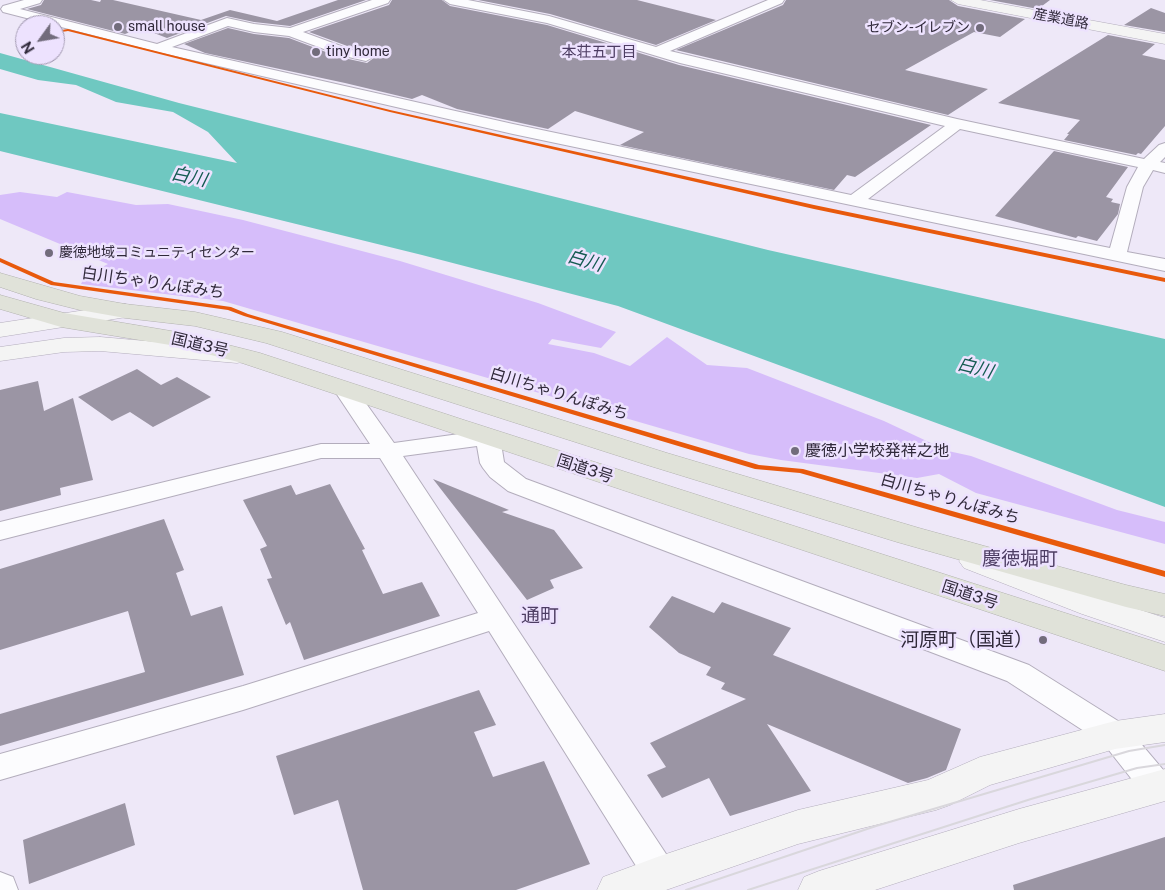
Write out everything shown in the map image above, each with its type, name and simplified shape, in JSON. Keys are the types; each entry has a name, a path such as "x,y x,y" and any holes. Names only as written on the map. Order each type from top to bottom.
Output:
{"highway":[{"name":"国道3号","path":"0,280 44,294 125,311 195,319 274,337 658,459 908,535 1126,596 1165,605"},
{"name":"国道3号","path":"0,302 61,320 177,340 251,358 1165,658"}],"street":[{"path":"36,0 7,9 158,48 513,129 854,202 1165,265"},
{"path":"291,32 384,0"},
{"path":"450,0 549,20 685,60 957,124 1157,166"},
{"path":"658,51 778,0"},
{"name":"産業道路","path":"958,0 1165,39"},
{"path":"158,48 228,22 254,28 291,32 345,52 366,57"},
{"path":"854,202 957,124"},
{"path":"1117,256 1135,187 1157,166 1165,148"},
{"path":"0,330 125,311"},
{"path":"0,354 64,344 100,344 251,358"},
{"path":"345,390 496,618 662,882"},
{"path":"0,531 321,451 386,451 488,437 492,463 499,472 517,485 1018,674 1115,735 1161,786 1019,826 819,890"},
{"path":"908,535 1093,606 1165,630"},
{"path":"0,766 243,698 496,618"},
{"path":"618,890 662,882 798,827 936,794 980,772 1115,735 1165,728"}],"shaded area":[{"path":"20,192 57,197 67,192 136,205 168,204 243,220 400,261 538,303 616,332 601,348 552,339 548,344 594,353 630,366 667,337 707,365 747,368 884,421 948,451 971,456 1117,510 1165,522 1165,544 976,493 939,474 917,478 749,454 223,301 81,284 85,276 108,264 0,219 0,195"}],"water":[{"name":"白川","path":"0,53 15,57 15,65 43,65 179,103 768,250 1165,339 1165,507 618,306 422,255 0,151 0,113 237,163 208,132 173,112 116,102 76,85 38,80 0,69"}],"building":[{"path":"44,0 91,0 100,2 101,0 113,0 201,20 230,10 277,21 338,0 366,0 290,26 254,22 226,16 167,38 141,28 125,34 65,19 65,15 51,15 27,9 41,5"},
{"path":"392,0 442,0 450,6 547,25 679,65 931,125 855,177 847,175 834,190 620,145 644,132 575,111 548,129 457,109 422,95 412,99 205,53 184,44 228,28 254,34 289,38 339,57 367,63 375,57 371,52 350,47 309,32 389,5"},
{"path":"478,0 637,0 716,20 656,45 550,14"},
{"path":"786,0 949,0 958,6 1025,19 1000,37 974,32 905,70 988,89 948,115 676,50 783,5"},
{"path":"990,0 1050,0 1038,9"},
{"path":"1151,8 1165,13 1165,32 1124,25"},
{"path":"1108,35 1155,44 1142,55 1165,60 1165,126 1141,154 1138,153 1136,155 1064,140 1080,120 998,103"},
{"path":"1054,151 1128,167 1106,197 1113,199 1111,202 1120,204 1118,214 1097,241 1078,236 1076,238 995,216"},
{"path":"137,369 161,385 177,377 211,397 153,427 130,412 112,421 78,397"},
{"path":"38,381 44,411 73,398 93,480 60,488 61,495 0,511 0,390"},
{"path":"433,479 509,510 502,512 554,530 583,568 550,580 554,588 527,600"},
{"path":"330,484 365,549 362,550 383,594 422,582 440,616 304,660 290,622 286,625 267,579 272,578 260,549 267,546 243,500 291,485 296,495"},
{"path":"164,519 184,570 176,573 191,616 222,606 244,675 0,746 0,714 145,672 128,611 0,650 0,569"},
{"path":"672,596 714,613 722,602 791,628 773,655 961,729 946,770 908,783 767,724 811,791 730,816 709,778 662,798 647,775 666,767 650,743 746,699 721,689 725,683 706,675 711,667 679,653 649,627"},
{"path":"479,690 496,725 474,732 493,777 544,761 590,864 516,890 363,890 338,800 294,815 276,756"},
{"path":"125,803 135,845 29,884 23,840"},
{"path":"1165,837 1165,890 1014,890 1013,885"}],"tram line":[{"path":"686,890 876,826 1129,751 1165,745"},
{"path":"748,890 1031,799 1137,768 1165,764"}],"cycle path":[{"path":"65,30 390,111 814,207 1165,280"},
{"name":"白川ちゃりんぽみち","path":"0,260 53,284 229,308 246,315 758,467 800,471 1165,574"}],"place":[{"name":"small house","path":"118,27"},
{"name":"セブン-イレブン","path":"980,28"},
{"name":"tiny home","path":"316,52"},
{"name":"慶徳地域コミュニティセンター","path":"49,253"},
{"name":"慶徳小学校発祥之地","path":"795,451"},
{"name":"河原町（国道）","path":"1043,640"}],"district":[{"name":"本荘五丁目","path":"599,52"},
{"name":"慶徳堀町","path":"1020,559"},
{"name":"通町","path":"540,616"}]}
